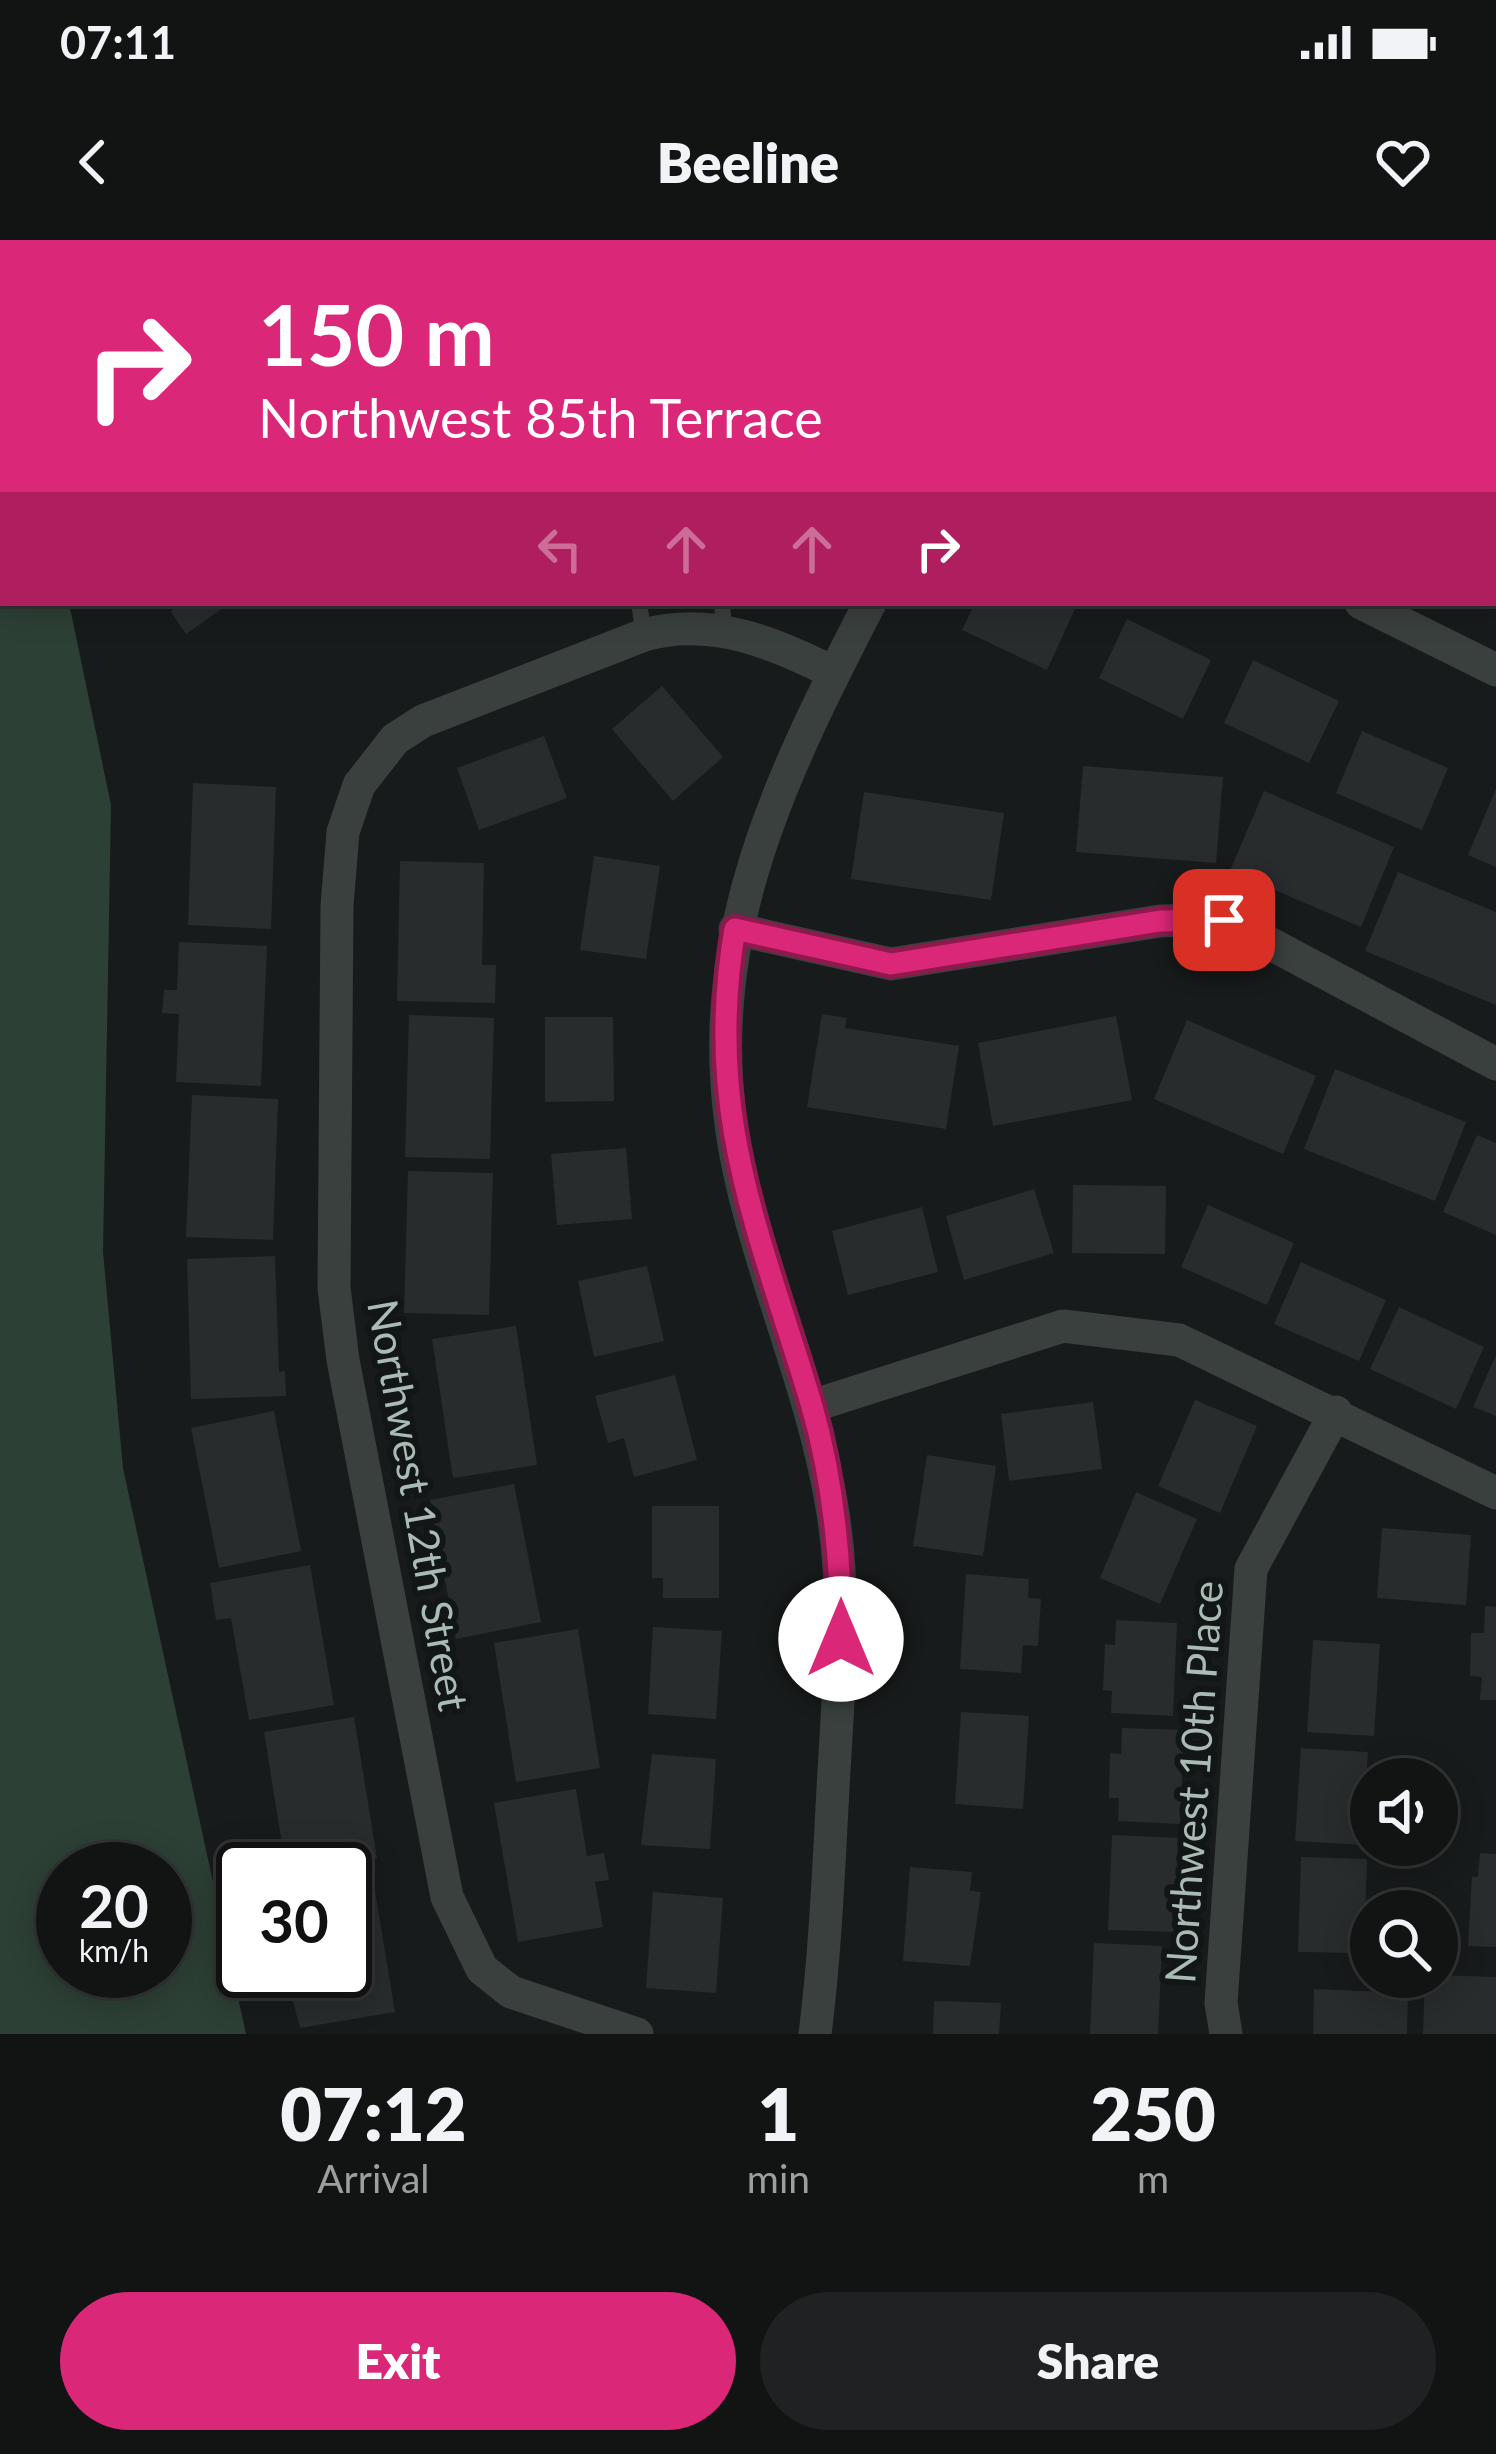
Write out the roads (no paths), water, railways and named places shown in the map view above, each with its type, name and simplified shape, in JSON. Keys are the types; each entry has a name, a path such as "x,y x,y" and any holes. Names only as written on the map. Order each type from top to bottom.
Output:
{"street":[{"path":"815,2034 830,1857 841,1576 812,1406 765,1270 729,1113 724,994 755,856 834,673 869,606"},
{"path":"1367,606 1496,670"},
{"path":"642,619 664,629 723,616 834,673"},
{"name":"Northwest 12th Street","path":"638,2034 511,1992 482,1969 447,1897 343,1360 334,1288 337,906 343,832 373,764 394,739 423,721 642,619"},
{"path":"735,929 891,964 1160,921 1224,920 1496,1064"},
{"path":"812,1406 1063,1326 1179,1340 1496,1493"},
{"name":"Northwest 10th Place","path":"1226,2034 1221,2003 1251,1569 1336,1412"}]}
